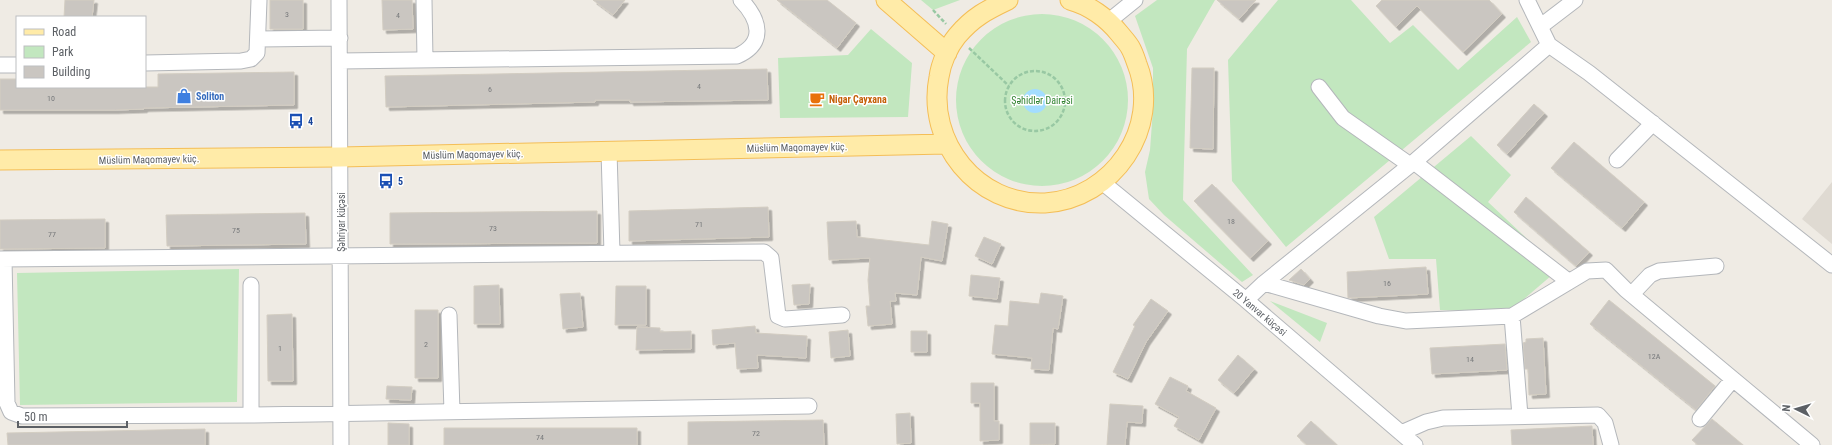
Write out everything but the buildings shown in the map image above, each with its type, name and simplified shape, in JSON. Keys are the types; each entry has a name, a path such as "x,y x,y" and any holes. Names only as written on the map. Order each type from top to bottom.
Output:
{"main road":[{"path":"886,0 947,53"},
{"path":"1008,0 981,13 957,36 947,53 940,70 937,89 937,107 940,126 946,144 957,161 971,176 987,188 1006,197 1025,202 1046,203 1066,200 1085,192 1102,182 1117,168 1129,152 1138,133 1143,113 1144,93 1140,72 1131,48 1109,21 1080,2 1070,0"},
{"name":"Müslüm Maqomayev küç.","path":"0,160 340,157 946,144"}],"street":[{"path":"146,63 241,61 251,59 257,53 259,40 259,0"},
{"name":"Şəhriyar küçəsi","path":"340,0 341,445"},
{"path":"424,0 425,60"},
{"path":"340,61 737,56 748,51 756,39 758,24 749,8 741,0"},
{"path":"1109,21 1135,0"},
{"path":"1527,0 1549,44 1589,73 1832,265"},
{"path":"1541,26 1575,0"},
{"path":"259,40 340,38"},
{"path":"1246,300 1264,282 1412,163 1549,44"},
{"path":"0,65 16,65"},
{"path":"1319,87 1343,118 1412,163 1565,278 1568,282"},
{"path":"1617,160 1652,123"},
{"path":"609,151 612,253"},
{"name":"20 Yanvar küçəsi","path":"1102,182 1246,300 1415,445"},
{"path":"809,406 341,414 22,416 11,412 7,403 2,259 764,252 772,258 778,316 785,320 842,315"},
{"path":"1632,294 1650,275 1659,271 1716,266"},
{"path":"1264,282 1379,316 1406,320 1512,316 1587,271 1606,270 1632,294 1812,445"},
{"path":"251,285 251,415"},
{"path":"449,315 452,412"},
{"path":"1512,316 1520,416"},
{"path":"1700,419 1733,378"},
{"path":"1401,433 1426,422 1443,418 1598,415 1605,423 1611,445"}],"path":[{"path":"1030,71 1047,73 1054,77 1064,91 1066,100 1063,112 1056,123 1049,128 1032,131 1024,129 1014,121 1007,111 1005,102 1009,86 1022,74 1030,71"}],"shaded area":[{"path":"1832,182 1832,244 1802,219"}],"green space":[{"path":"921,0 960,0 933,10"},
{"path":"1157,0 1215,0 1187,49 1183,200 1253,275 1242,282 1164,215 1149,199 1145,172 1150,150 1153,109 1153,68 1135,16"},
{"path":"1278,0 1351,0 1390,43 1413,25 1458,70 1517,17 1531,42 1286,247 1232,181 1228,60"},
{"name":"Şəhidlər Dairəsi","path":"1034,14 1050,14 1083,24 1097,33 1109,45 1118,59 1124,75 1128,92 1126,117 1118,141 1109,155 1097,167 1083,176 1067,182 1050,186 1034,186 1001,176 987,167 975,155 966,141 960,125 956,108 956,92 966,59 975,45 987,33 1001,24 1017,18"},
{"path":"871,29 912,63 908,117 780,118 778,58 848,55"},
{"path":"1471,136 1511,175 1488,202 1559,269 1509,312 1440,310 1436,259 1389,259 1374,217"},
{"path":"239,269 237,402 20,405 17,273"},
{"path":"1270,301 1327,323 1320,342"}],"water":[{"path":"1035,89 1043,93 1047,101 1043,109 1035,113 1027,109 1023,101 1027,93"}],"place":[{"name":"Soliton","path":"184,96"},
{"name":"Nigar Çayxana","path":"817,99"},
{"name":"4","path":"296,121"},
{"name":"5","path":"386,181"}]}
